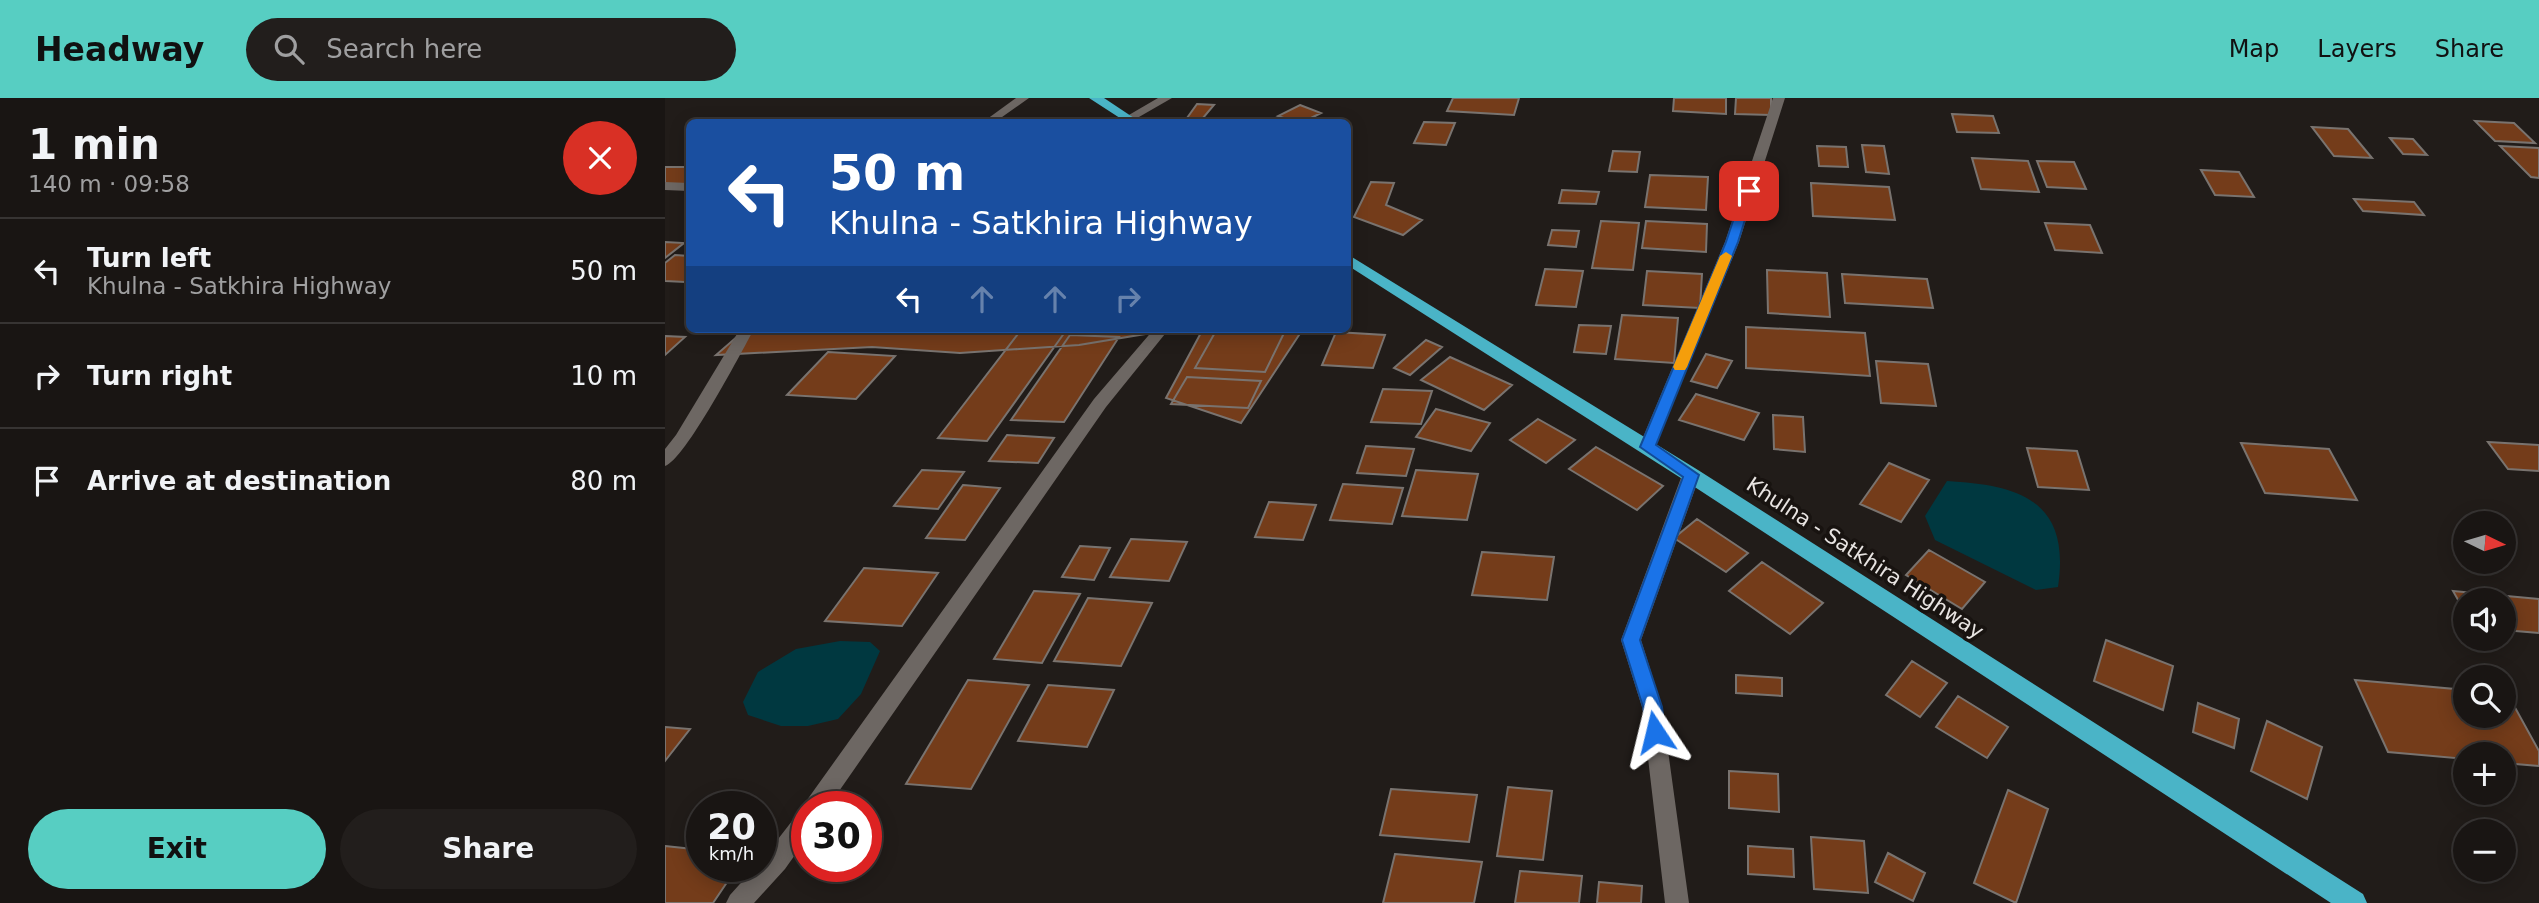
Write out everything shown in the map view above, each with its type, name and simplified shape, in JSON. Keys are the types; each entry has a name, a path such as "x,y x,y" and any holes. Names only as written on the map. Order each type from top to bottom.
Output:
{"highway":[{"path":"1095,98 1129,119"},
{"name":"Khulna - Satkhira Highway","path":"1351,261 1691,475 2354,903"}],"street":[{"path":"992,119 1023,98"},
{"path":"1133,119 1165,98"},
{"path":"1647,447 1732,242 1779,98"},
{"path":"665,186 686,187"},
{"path":"665,460 682,439 745,333"},
{"path":"826,791 1100,403 1159,333"},
{"path":"1677,903 1652,707 1631,640 1691,475"},
{"path":"738,903 777,861 791,841"}],"water":[{"path":"1947,481 1997,487 2035,503 2048,517 2056,535 2060,558 2058,587 2036,590 1935,540 1925,516"},
{"path":"840,641 870,642 880,651 861,694 838,719 808,726 781,726 748,715 743,702 758,672 796,649"}],"building":[{"path":"1453,98 1519,98 1514,115 1447,111"},
{"path":"1674,98 1726,98 1726,114 1673,111"},
{"path":"1736,98 1771,98 1771,115 1735,114"},
{"path":"1197,104 1214,105 1203,118 1187,118"},
{"path":"1300,105 1321,113 1309,119 1286,119 1278,116"},
{"path":"1952,114 1993,116 1999,133 1957,132"},
{"path":"2475,121 2514,123 2535,143 2495,141"},
{"path":"1424,122 1455,123 1446,145 1414,143"},
{"path":"2312,127 2348,129 2372,158 2334,156"},
{"path":"2390,138 2413,139 2427,155 2403,154"},
{"path":"1862,145 1884,146 1889,174 1866,172"},
{"path":"1817,146 1846,147 1848,167 1819,166"},
{"path":"2500,146 2539,148 2539,178 2531,177"},
{"path":"1613,151 1640,152 1637,172 1609,171"},
{"path":"1972,158 2028,161 2039,192 1981,189"},
{"path":"2037,161 2074,162 2086,189 2047,187"},
{"path":"665,167 686,167 686,187 665,186"},
{"path":"2201,170 2239,172 2254,197 2215,195"},
{"path":"1650,175 1708,177 1706,210 1645,207"},
{"path":"1371,182 1394,183 1386,205 1422,220 1403,235 1354,217"},
{"path":"1811,183 1889,187 1895,220 1813,216"},
{"path":"1562,190 1599,192 1596,204 1559,203"},
{"path":"2354,199 2414,202 2424,215 2363,211"},
{"path":"1601,221 1639,223 1633,270 1592,268"},
{"path":"1646,221 1707,224 1706,252 1642,248"},
{"path":"2045,223 2090,225 2102,253 2055,250"},
{"path":"1552,230 1579,231 1576,247 1548,245"},
{"path":"665,242 684,243 665,258"},
{"path":"675,255 686,256 686,281 665,281 665,263"},
{"path":"1545,269 1583,271 1576,307 1536,305"},
{"path":"1767,270 1827,273 1830,317 1768,313"},
{"path":"1647,271 1702,274 1700,308 1643,305"},
{"path":"1842,274 1927,279 1933,308 1845,303"},
{"path":"1622,315 1678,318 1674,363 1615,359"},
{"path":"1579,325 1611,326 1606,354 1574,352"},
{"path":"1746,327 1865,333 1870,376 1746,368"},
{"path":"741,333 1145,333 1079,345 960,353 872,347 716,355"},
{"path":"1019,333 1064,333 987,441 938,438"},
{"path":"1201,333 1300,333 1241,423 1166,398"},
{"path":"1215,333 1284,333 1265,372 1195,368"},
{"path":"1336,333 1385,335 1373,368 1322,365"},
{"path":"1070,335 1119,337 1064,422 1011,420"},
{"path":"665,336 685,337 665,355"},
{"path":"1426,340 1442,347 1410,375 1394,368"},
{"path":"828,352 895,356 856,399 787,395"},
{"path":"1706,354 1732,361 1717,388 1691,381"},
{"path":"1450,357 1512,385 1484,410 1421,380"},
{"path":"1876,361 1928,364 1936,406 1881,403"},
{"path":"1187,377 1261,381 1248,408 1171,404"},
{"path":"1383,389 1432,391 1421,424 1371,422"},
{"path":"1696,394 1759,413 1744,440 1679,420"},
{"path":"1436,409 1490,423 1471,451 1416,437"},
{"path":"1773,415 1803,417 1805,452 1774,449"},
{"path":"1538,419 1575,440 1546,463 1510,440"},
{"path":"1007,435 1054,438 1038,463 989,461"},
{"path":"2488,442 2539,445 2539,471 2508,469"},
{"path":"2241,443 2329,449 2357,500 2265,493"},
{"path":"1366,446 1414,449 1406,476 1357,473"},
{"path":"1596,447 1663,486 1637,510 1569,469"},
{"path":"2027,448 2077,451 2089,490 2038,487"},
{"path":"1889,463 1929,480 1901,522 1860,504"},
{"path":"922,470 964,472 938,509 894,506"},
{"path":"1416,470 1478,474 1467,520 1402,516"},
{"path":"1343,484 1403,488 1392,524 1330,520"},
{"path":"963,485 1000,488 965,540 926,538"},
{"path":"1269,502 1316,505 1303,540 1255,537"},
{"path":"1697,519 1748,553 1726,572 1674,538"},
{"path":"1131,539 1187,542 1169,581 1110,577"},
{"path":"1080,546 1110,548 1094,580 1062,577"},
{"path":"1929,550 1985,582 1962,609 1906,575"},
{"path":"1482,552 1554,557 1547,600 1472,595"},
{"path":"1762,562 1823,603 1790,634 1729,591"},
{"path":"864,568 938,573 902,626 825,621"},
{"path":"1034,591 1080,594 1042,663 994,659"},
{"path":"2516,597 2539,599 2539,633 2516,631"},
{"path":"1088,598 1152,603 1121,666 1054,661"},
{"path":"2106,640 2173,666 2163,710 2094,681"},
{"path":"1912,661 1947,683 1920,717 1886,695"},
{"path":"1736,675 1782,678 1782,696 1736,693"},
{"path":"968,680 1029,685 971,789 906,784"},
{"path":"2355,680 2453,689 2453,728 2516,728 2516,709 2539,751 2539,766 2516,764 2516,742 2453,742 2453,758 2388,752"},
{"path":"1048,685 1114,690 1087,747 1018,741"},
{"path":"1958,696 2008,727 1987,758 1936,727"},
{"path":"2198,703 2239,719 2234,748 2193,732"},
{"path":"2267,721 2322,747 2307,799 2251,771"},
{"path":"665,727 690,729 665,761"},
{"path":"1729,771 1778,774 1779,812 1729,808"},
{"path":"1508,787 1552,791 1543,860 1497,856"},
{"path":"1391,789 1477,795 1469,842 1380,835"},
{"path":"2008,790 2048,809 2016,903 1974,883"},
{"path":"1811,837 1864,841 1868,893 1814,889"},
{"path":"665,846 686,848 686,882 727,882 713,903 665,903"},
{"path":"1748,846 1793,849 1794,877 1748,874"},
{"path":"1888,853 1925,873 1913,901 1875,882"},
{"path":"1395,854 1482,862 1474,903 1383,903"},
{"path":"1520,871 1582,876 1579,903 1515,903"},
{"path":"1599,882 1642,886 1641,903 1597,903"}],"slow traffic":[{"path":"1680,367 1726,256"}],"route":[{"path":"1655,732 1652,707 1631,640 1691,475 1647,447 1732,242 1749,191"}]}
